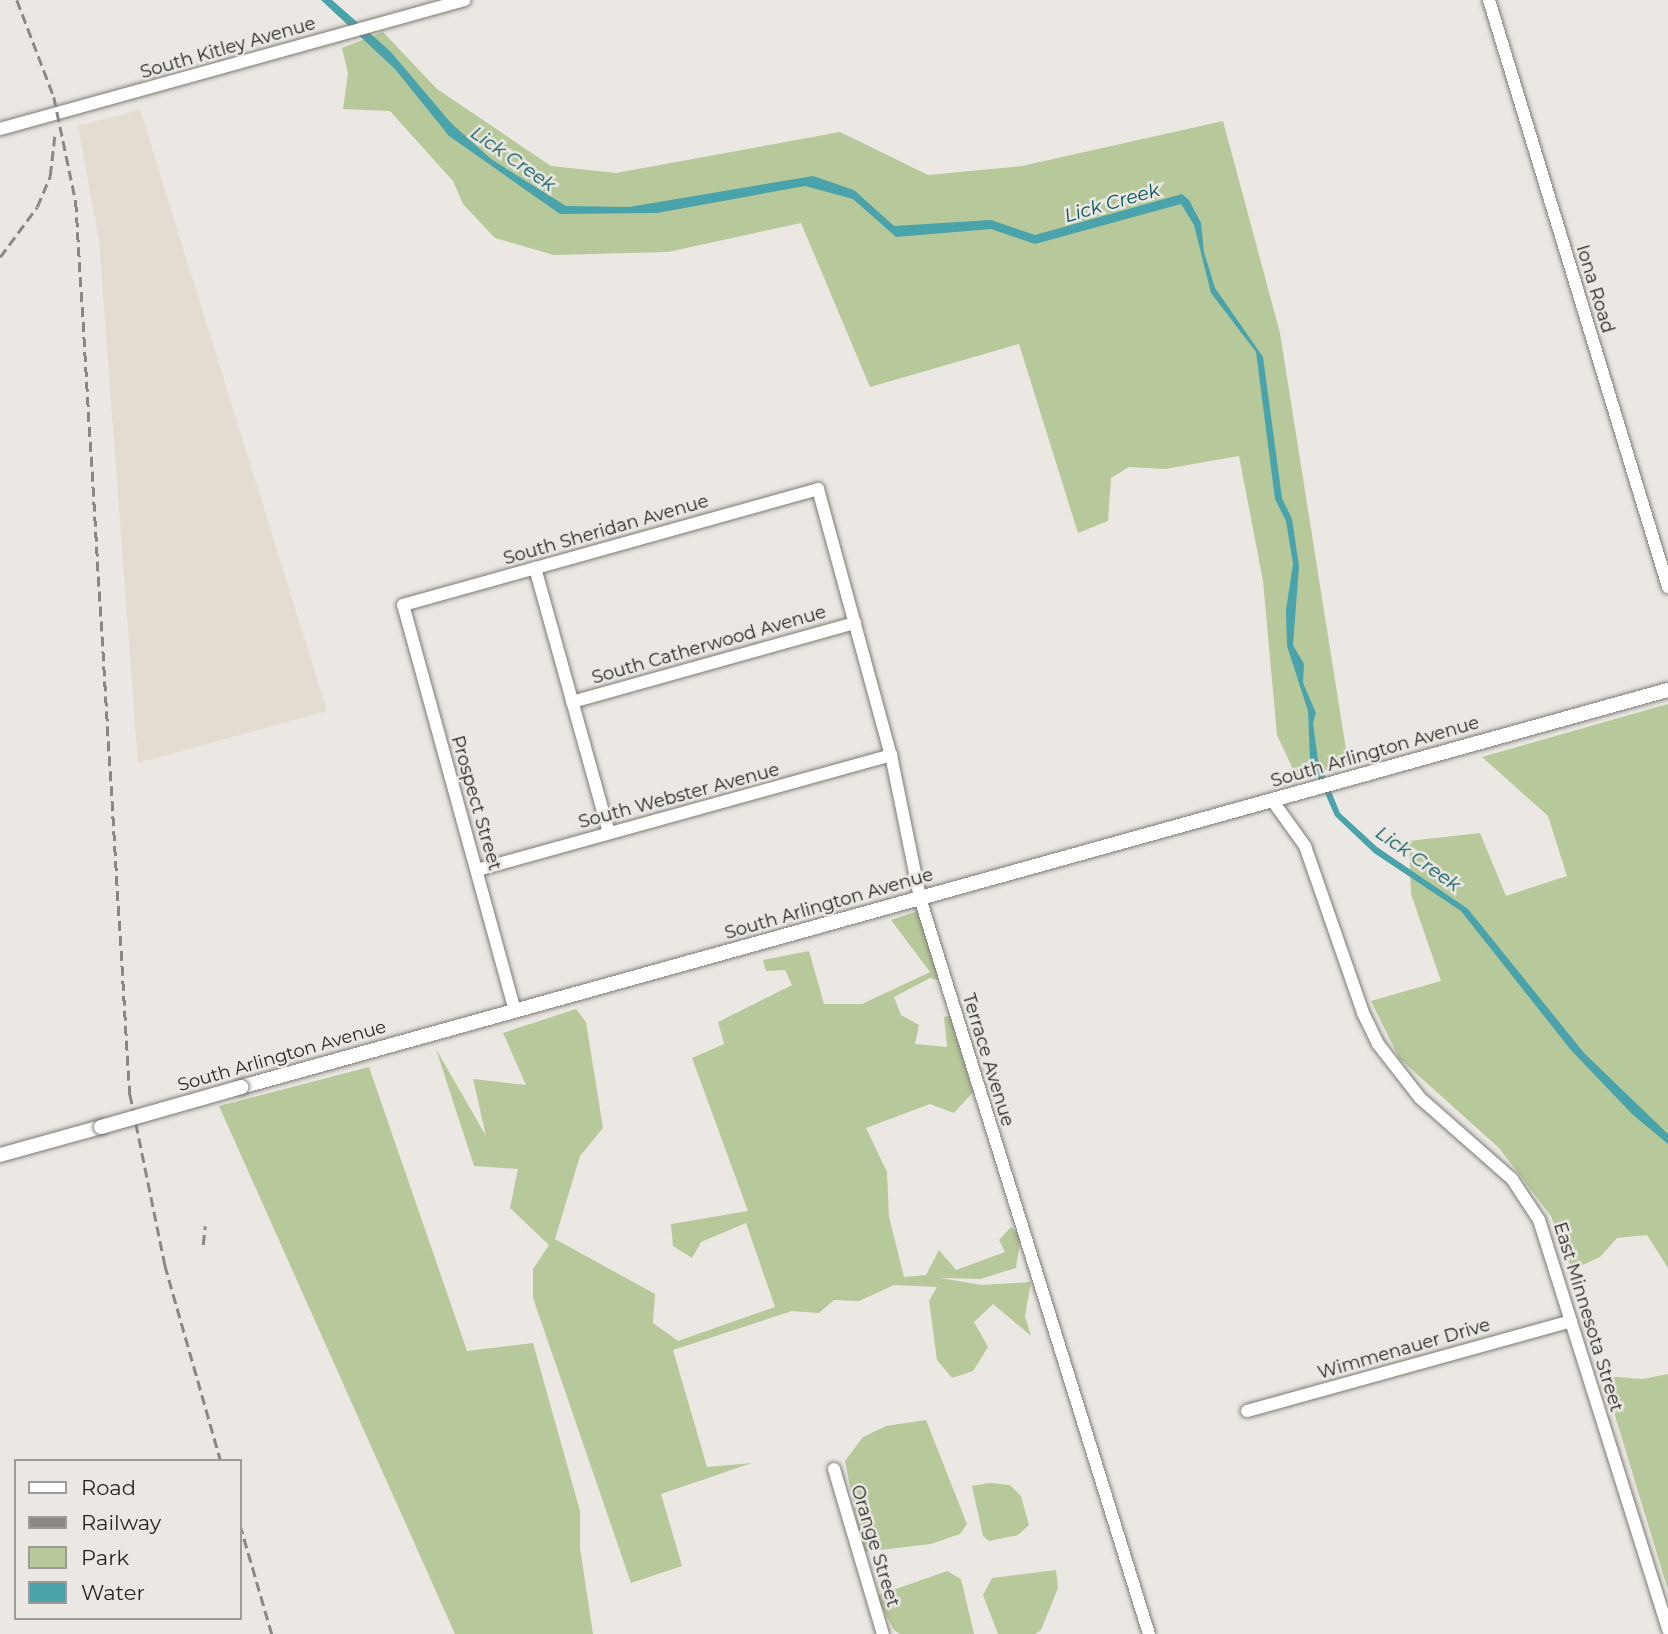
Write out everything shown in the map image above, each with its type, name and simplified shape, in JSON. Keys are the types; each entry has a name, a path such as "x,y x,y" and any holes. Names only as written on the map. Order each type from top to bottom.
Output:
{"main road":[{"name":"South Arlington Avenue","path":"0,1155 1668,690"}],"street":[{"name":"South Kitley Avenue","path":"0,129 464,0"},
{"name":"Iona Road","path":"1489,0 1668,587"},
{"name":"South Sheridan Avenue","path":"403,605 818,489"},
{"name":"Terrace Avenue","path":"818,489 891,755 920,898 1149,1634"},
{"path":"536,568 608,833"},
{"name":"Prospect Street","path":"403,605 515,1011"},
{"name":"South Catherwood Avenue","path":"572,702 855,622"},
{"name":"South Webster Avenue","path":"477,870 891,755"},
{"name":"East Minnesota Street","path":"1272,800 1308,853 1372,1034 1415,1092 1522,1191 1544,1230 1668,1630"},
{"name":"Wimmenauer Drive","path":"1247,1411 1571,1321"},
{"name":"Orange Street","path":"834,1469 883,1634"}],"shaded area":[{"path":"140,110 327,711 138,763 99,240 78,126"}],"green space":[{"path":"383,32 437,89 551,166 616,173 840,132 928,175 1022,166 1223,121 1280,333 1348,762 1298,780 1277,735 1263,581 1239,456 1165,469 1129,467 1111,478 1108,521 1078,533 1019,344 870,387 801,223 668,252 554,255 495,238 463,204 453,181 390,111 343,109 348,73 342,48"},
{"path":"1668,704 1668,1268 1647,1235 1617,1238 1600,1257 1572,1270 1551,1216 1499,1148 1399,1058 1371,1001 1441,981 1411,894 1409,841 1480,833 1506,896 1567,876 1548,816 1482,757"},
{"path":"918,911 939,980 930,978 894,997 901,1015 919,1025 915,1044 947,1047 944,1017 950,1016 973,1092 954,1113 930,1104 866,1128 887,1172 889,1217 904,1277 926,1275 939,1250 956,1270 1005,1252 999,1240 1011,1227 1021,1236 1016,1268 980,1279 940,1278 982,1285 1031,1282 1025,1316 1031,1336 993,1304 974,1322 988,1347 973,1371 952,1378 937,1360 929,1301 937,1287 894,1285 859,1301 834,1300 819,1313 792,1311 673,1350 707,1467 752,1463 661,1494 682,1566 631,1583 533,1298 533,1269 549,1245 510,1208 518,1169 474,1166 436,1049 486,1136 473,1079 526,1085 503,1033 576,1009 586,1022 603,1128 580,1156 555,1239 655,1294 653,1323 678,1341 775,1307 746,1223 701,1242 692,1258 673,1246 671,1224 748,1211 692,1058 724,1044 718,1022 792,985 785,970 766,971 763,960 809,951 824,1004 862,1004 930,972 891,920"},
{"path":"369,1067 467,1351 533,1343 580,1511 580,1548 593,1634 455,1634 219,1106"},
{"path":"1668,1374 1668,1590 1603,1376 1643,1379"},
{"path":"926,1420 967,1524 960,1534 931,1544 863,1552 845,1461 863,1437 886,1426"},
{"path":"990,1483 1010,1485 1021,1496 1029,1525 1018,1535 989,1541 983,1536 972,1486"},
{"path":"1056,1570 1058,1588 1041,1630 1035,1634 998,1634 983,1595 992,1578"},
{"path":"947,1571 961,1579 974,1634 900,1634 894,1630 876,1596"}],"water":[{"name":"Lick Creek","path":"321,0 332,0 390,51 451,123 491,159 566,206 629,207 813,176 854,190 894,226 991,220 1035,235 1182,194 1189,200 1201,223 1204,252 1215,288 1263,357 1282,498 1292,519 1299,566 1293,645 1304,664 1303,683 1316,713 1313,723 1318,760 1340,813 1377,847 1468,909 1584,1053 1668,1134 1668,1144 1632,1114 1570,1049 1461,911 1374,853 1335,816 1310,759 1308,711 1287,646 1286,610 1293,564 1286,521 1275,499 1256,352 1211,293 1194,225 1181,204 1035,244 991,229 896,237 853,199 805,186 657,213 560,214 449,136 395,69"}],"railway":[{"path":"17,0 54,97 76,202 130,1094 165,1265 220,1459"},
{"path":"0,257 37,207 50,176 55,132"},
{"path":"203,1245 205,1226"},
{"path":"242,1531 272,1634"}]}
